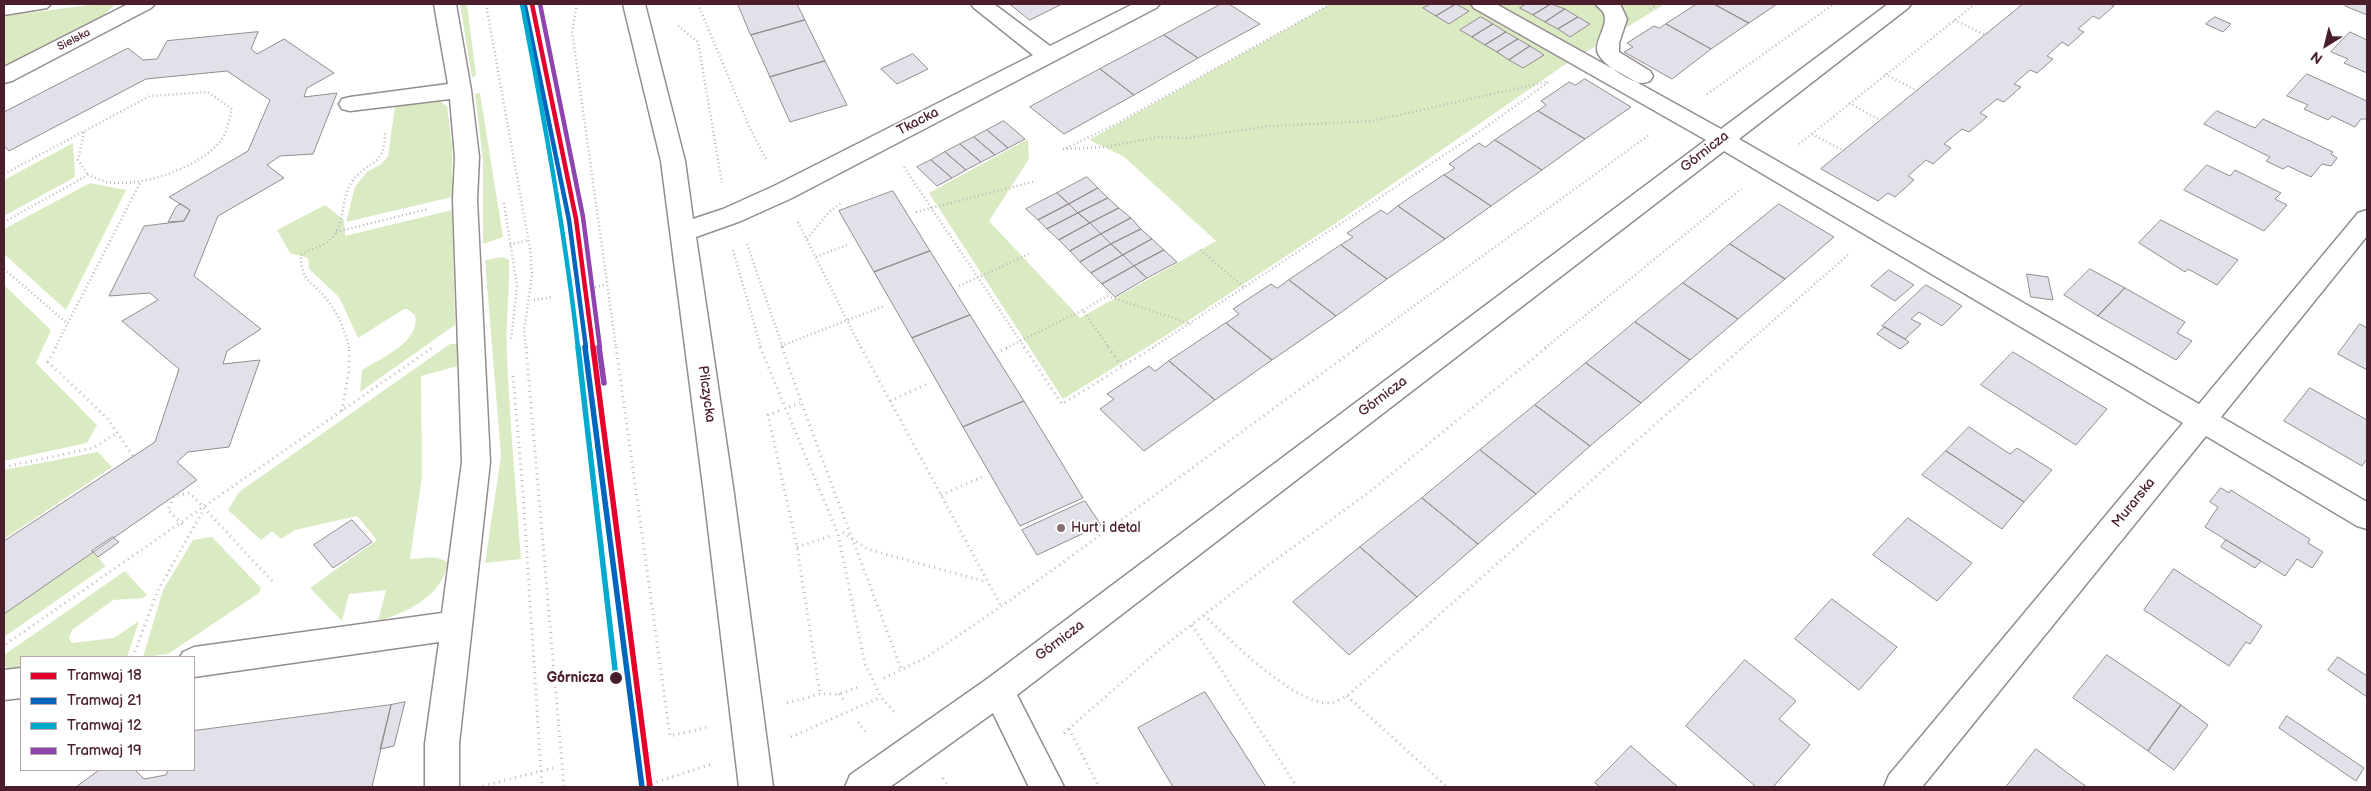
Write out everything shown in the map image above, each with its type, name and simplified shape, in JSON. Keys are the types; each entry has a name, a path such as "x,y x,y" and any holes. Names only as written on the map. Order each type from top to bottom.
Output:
{"street":[{"path":"4,9 40,4"},
{"name":"Sielska","path":"4,76 144,4"},
{"path":"442,787 442,744 458,625 476,462 465,200 467,158 460,90 445,4"},
{"name":"Pilczycka","path":"634,4 673,161 720,494 756,787"},
{"path":"981,4 1049,56"},
{"name":"Tkacka","path":"684,232 732,215 783,192 1149,4"},
{"path":"1481,4 1581,62 1770,166 2367,517"},
{"path":"1606,4 1612,9 1616,19 1608,43 1608,52 1613,59 1675,96 1676,104 1673,113"},
{"name":"Górnicza","path":"862,787 998,690 1901,4"},
{"path":"350,104 460,90"},
{"name":"Murarska","path":"1901,787 2367,219"},
{"path":"195,662 458,625"},
{"path":"4,684 20,682"},
{"path":"998,690 1047,787"}],"path":[{"path":"486,4 528,240 532,276 524,330 564,787"},
{"path":"577,4 572,31 605,285 670,736 711,726"},
{"path":"698,4 768,164"},
{"path":"1331,4 1112,126 1063,149 1105,147 1159,137 1196,137 1270,126 1372,121 1549,82"},
{"path":"884,678 927,657 1001,606 1673,113 1834,4"},
{"path":"1062,736 1159,650 1271,563 1368,493 1652,260 1975,4"},
{"path":"1954,20 1985,35"},
{"path":"698,42 722,186"},
{"path":"899,159 1062,404 1191,324 1581,62"},
{"path":"1885,74 1917,91"},
{"path":"4,174 150,96 208,92 232,109 221,141 192,163 153,180 109,182 88,175 78,160 84,132"},
{"path":"342,411 350,350 337,314 328,300 305,280 300,268 301,255 329,240 336,232 343,202 353,180 358,173 376,161 382,154 388,100"},
{"path":"1849,103 1880,120"},
{"path":"1812,134 1844,151"},
{"path":"4,222 88,175"},
{"path":"916,212 1036,181"},
{"path":"133,456 107,418 48,362 140,182"},
{"path":"336,232 465,200"},
{"path":"794,214 847,322 1001,606"},
{"path":"1204,615 1239,648 1294,690 1312,699 1328,703 1347,696 1877,229"},
{"path":"745,238 800,403 901,670"},
{"path":"511,348 517,286 510,245 528,240"},
{"path":"731,244 761,350 838,534 865,664 881,697 788,738"},
{"path":"816,257 848,244"},
{"path":"1200,250 1245,288"},
{"path":"959,286 1029,254"},
{"path":"4,269 68,324"},
{"path":"595,287 605,285"},
{"path":"1002,351 1107,296 1191,324"},
{"path":"534,300 553,297"},
{"path":"516,303 521,303"},
{"path":"781,346 847,322 884,306"},
{"path":"1083,310 1122,367"},
{"path":"4,646 470,322"},
{"path":"513,374 524,492 542,787"},
{"path":"890,401 927,384"},
{"path":"790,407 800,403"},
{"path":"779,411 768,415 797,547 820,694"},
{"path":"4,467 92,448 118,433"},
{"path":"941,496 982,477"},
{"path":"182,524 168,510 174,496 190,493 275,584"},
{"path":"133,656 157,592 205,508"},
{"path":"843,532 866,549 987,582"},
{"path":"797,547 831,536"},
{"path":"1192,625 1297,787"},
{"path":"785,704 820,694 839,694 859,687"},
{"path":"839,694 845,702"},
{"path":"1347,696 1447,787"},
{"path":"1068,729 1100,787"},
{"path":"642,787 706,767"},
{"path":"479,787 553,768"}],"green space":[{"path":"97,4 115,4 106,13 79,31 4,67 4,16"},
{"path":"460,4 467,4 476,75 472,78"},
{"path":"1331,4 1665,4 1563,66 1336,223 1165,336 1063,399 929,193 1028,139 1029,159 989,221 1080,318 1216,241 1123,156 1089,140"},
{"path":"480,93 503,237 483,244 483,161 475,94"},
{"path":"439,101 447,106 452,146 452,197 346,222 355,187 367,172 381,164 388,156 395,106"},
{"path":"73,143 75,177 4,216 4,180"},
{"path":"90,183 126,190 66,310 4,254 4,229"},
{"path":"325,205 344,220 345,236 452,210 455,325 360,392 362,370 406,341 415,325 415,315 404,309 358,338 339,297 309,269 308,258 290,253 277,230"},
{"path":"503,257 509,260 507,356 521,559 485,563 501,456 485,260"},
{"path":"4,285 51,330 36,363 97,425 87,443 4,461"},
{"path":"450,344 457,344 458,366 421,376 422,476 410,559 438,558 447,562 445,574 432,593 422,601 412,608 378,621 386,590 349,594 342,621 310,588 377,540 357,516 295,530 281,539 272,531 261,540 228,510 239,492"},
{"path":"98,452 112,467 4,539 4,470"},
{"path":"212,537 261,588 259,593 168,654 143,656 163,590 193,540"},
{"path":"92,551 106,566 4,637 4,614"},
{"path":"125,571 147,595 143,598 113,600 72,630 69,638 72,643 114,638 139,621 127,656 20,656 20,670 11,672 4,665 4,655"}],"building":[{"path":"738,4 797,4 805,20 751,35"},
{"path":"1010,4 1062,4 1030,20"},
{"path":"1221,4 1229,4 1260,24 1198,58 1164,35"},
{"path":"1431,4 1456,4 1436,16 1423,8"},
{"path":"1456,4 1469,11 1449,24 1436,16"},
{"path":"1526,4 1551,4 1533,15 1520,8"},
{"path":"1551,4 1565,9 1545,22 1533,15"},
{"path":"1697,4 1714,4 1749,23 1711,49 1666,24"},
{"path":"1714,4 1777,4 1749,23"},
{"path":"2023,4 2110,4 2114,6 2099,19 2093,16 2078,29 2084,32 2068,46 2062,42 2047,56 2053,59 2037,73 2030,70 2014,84 2021,87 2004,102 1997,99 1980,113 1987,117 1969,132 1962,129 1944,144 1951,148 1933,164 1926,160 1908,176 1914,180 1895,197 1888,193 1878,201 1821,169"},
{"path":"2347,4 2367,4 2367,15 2345,6"},
{"path":"1565,9 1578,17 1558,29 1545,22"},
{"path":"1481,17 1493,24 1472,37 1460,30"},
{"path":"1578,17 1590,24 1570,37 1558,29"},
{"path":"2215,17 2231,24 2223,32 2206,24"},
{"path":"805,20 825,61 770,77 751,35"},
{"path":"1493,24 1506,32 1485,45 1472,37"},
{"path":"1666,24 1711,49 1672,79 1624,52 1633,47 1627,43 1654,26 1659,28"},
{"path":"258,32 251,49 257,54 284,39 334,73 307,88 304,97 337,93 313,154 280,156 267,165 284,178 218,216 194,276 261,329 227,351 223,364 260,360 229,447 188,452 177,462 197,480 4,614 4,541 155,442 179,369 122,321 158,300 150,293 109,296 144,226 184,221 190,210 169,197 248,151 270,100 227,71 146,79 9,151 4,146 4,112 128,48 143,60 157,59 167,41"},
{"path":"1506,32 1518,39 1497,52 1485,45"},
{"path":"2350,32 2367,40 2367,73 2344,63 2348,59 2331,52"},
{"path":"1164,35 1198,58 1134,95 1100,69"},
{"path":"1518,39 1530,46 1509,60 1497,52"},
{"path":"1530,46 1544,55 1523,68 1509,60"},
{"path":"913,54 928,69 897,84 881,69"},
{"path":"825,61 847,105 790,122 770,77"},
{"path":"1100,69 1134,95 1064,134 1030,107"},
{"path":"2307,74 2367,101 2367,119 2361,119 2355,127 2332,116 2328,120 2304,109 2308,105 2287,96"},
{"path":"1585,79 1631,107 1585,139 1538,111 1546,105 1541,101 1569,82 1575,85"},
{"path":"1538,111 1585,139 1542,170 1495,140"},
{"path":"2217,111 2255,128 2263,119 2333,152 2331,154 2337,158 2331,166 2322,164 2311,177 2288,166 2283,169 2266,161 2270,157 2204,124"},
{"path":"1004,121 1025,139 1008,148 987,130"},
{"path":"987,130 1008,148 995,155 974,137"},
{"path":"974,137 995,155 981,162 960,144"},
{"path":"1495,140 1542,170 1491,206 1444,175 1455,168 1449,164 1479,143 1485,147"},
{"path":"960,144 981,162 966,170 945,152"},
{"path":"945,152 966,170 952,178 931,160"},
{"path":"931,160 952,178 937,186 917,167"},
{"path":"2207,165 2230,176 2235,170 2281,193 2275,199 2287,205 2264,231 2184,190"},
{"path":"1444,175 1491,206 1445,239 1398,206"},
{"path":"1087,177 1098,188 1069,204 1057,193"},
{"path":"1098,188 1108,198 1078,213 1069,204"},
{"path":"893,191 930,251 874,272 839,211"},
{"path":"1057,193 1069,204 1038,220 1026,209"},
{"path":"1108,198 1119,208 1090,223 1078,213"},
{"path":"181,204 190,210 184,221 168,222 176,207"},
{"path":"1069,204 1078,213 1047,229 1038,220"},
{"path":"1779,204 1834,237 1785,279 1730,244"},
{"path":"1398,206 1445,239 1387,279 1341,245 1353,237 1347,233 1381,210 1387,214"},
{"path":"1119,208 1131,218 1101,234 1090,223"},
{"path":"1078,213 1090,223 1059,240 1047,229"},
{"path":"1131,218 1141,229 1111,244 1101,234"},
{"path":"2161,220 2238,260 2217,285 2188,269 2185,272 2139,243"},
{"path":"1090,223 1101,234 1070,251 1059,240"},
{"path":"1141,229 1152,239 1123,255 1111,244"},
{"path":"1101,234 1111,244 1080,262 1070,251"},
{"path":"1152,239 1164,250 1134,266 1123,255"},
{"path":"1111,244 1123,255 1091,273 1080,262"},
{"path":"1730,244 1785,279 1738,319 1683,283"},
{"path":"1341,245 1387,279 1336,316 1289,280"},
{"path":"1164,250 1177,262 1147,278 1134,266"},
{"path":"930,251 970,315 912,338 874,272"},
{"path":"1123,255 1134,266 1102,284 1091,273"},
{"path":"1134,266 1147,278 1115,297 1102,284"},
{"path":"2090,269 2125,288 2098,316 2064,295"},
{"path":"1889,270 1914,285 1895,301 1871,286"},
{"path":"2027,274 2048,277 2053,300 2031,297"},
{"path":"1289,280 1336,316 1272,360 1226,323 1239,314 1233,309 1271,284 1277,288"},
{"path":"1683,283 1738,319 1690,360 1635,322"},
{"path":"1926,285 1962,306 1942,326 1919,312 1911,319 1921,324 1905,339 1882,326"},
{"path":"2125,288 2185,322 2177,333 2192,341 2176,360 2098,316"},
{"path":"970,315 1024,401 963,427 912,338"},
{"path":"1635,322 1690,360 1641,403 1586,363"},
{"path":"1226,323 1272,360 1215,400 1169,361"},
{"path":"2360,324 2367,328 2367,370 2338,354"},
{"path":"1885,327 1909,342 1900,349 1877,334"},
{"path":"2013,352 2107,409 2076,445 1981,385"},
{"path":"1169,361 1215,400 1144,451 1100,409 1114,399 1107,394 1149,366 1155,371"},
{"path":"1586,363 1641,403 1590,446 1535,405"},
{"path":"2310,388 2367,420 2367,459 2362,466 2284,421"},
{"path":"1024,401 1083,498 1020,526 963,427"},
{"path":"1535,405 1590,446 1536,494 1480,450"},
{"path":"1969,427 2010,454 2017,448 2052,470 2024,502 1946,451"},
{"path":"1480,450 1536,494 1478,544 1422,498"},
{"path":"1946,451 2024,502 2002,529 1922,475"},
{"path":"2221,488 2229,493 2231,490 2310,539 2308,543 2323,552 2312,568 2297,559 2285,576 2205,527 2218,507 2210,502"},
{"path":"1422,498 1478,544 1417,597 1360,547"},
{"name":"Hurt i detal","path":"1085,501 1101,525 1037,555 1022,530"},
{"path":"1908,518 1972,563 1937,601 1873,555"},
{"path":"352,520 372,542 333,568 314,545"},
{"path":"113,537 119,542 98,557 92,551"},
{"path":"2226,540 2261,561 2255,568 2221,547"},
{"path":"1360,547 1417,597 1349,655 1293,602"},
{"path":"2174,569 2262,626 2250,644 2246,642 2229,666 2144,610"},
{"path":"1832,599 1897,647 1859,690 1795,639"},
{"path":"2107,655 2181,705 2148,751 2073,698"},
{"path":"2338,657 2367,676 2367,697 2328,670"},
{"path":"1745,660 1796,701 1779,719 1810,745 1773,787 1756,787 1686,726"},
{"path":"1205,692 1266,787 1173,787 1138,728"},
{"path":"405,702 394,746 380,749 391,705"},
{"path":"391,705 372,787 76,787 98,771 136,771 144,779 166,775 168,771 195,771 195,731"},
{"path":"2181,705 2208,725 2174,770 2148,751"},
{"path":"2287,716 2364,768 2356,781 2279,728"},
{"path":"1631,746 1678,787 1600,787 1595,783"},
{"path":"2036,749 2073,777 2087,787 2006,787"}],"tram line":[{"name":"12","path":"522,4 551,154 567,252 616,678"},
{"name":"18","path":"532,4 576,219 650,787"},
{"name":"19","path":"540,4 583,217 604,383"},
{"name":"21","path":"525,6 569,220 642,787"}],"place":[{"name":"Hurt i detal","path":"1061,528"},
{"name":"Górnicza","path":"616,678"}]}
